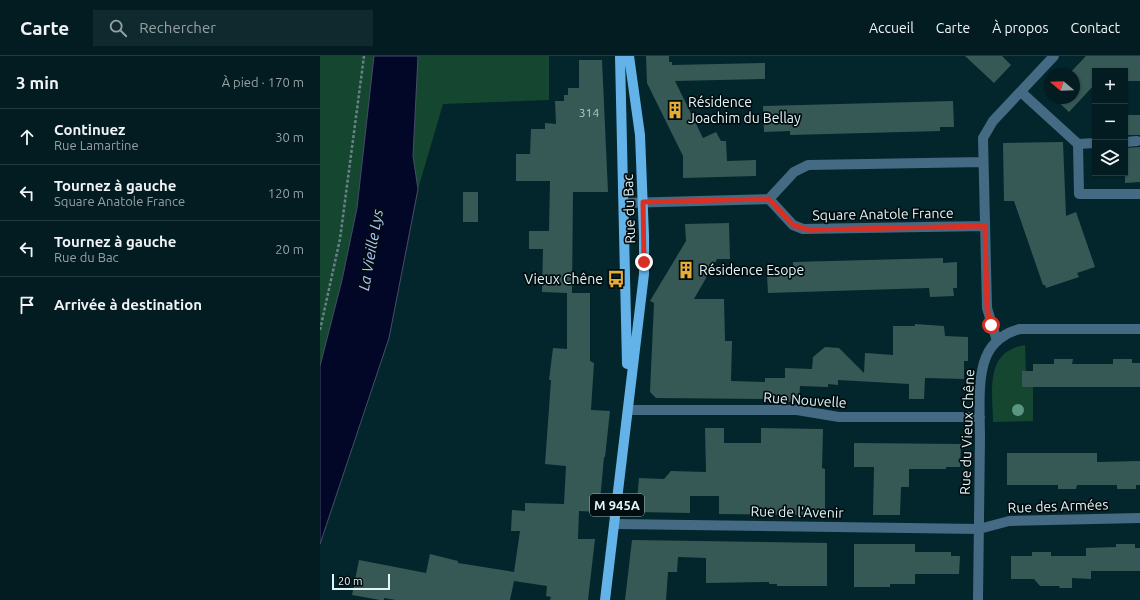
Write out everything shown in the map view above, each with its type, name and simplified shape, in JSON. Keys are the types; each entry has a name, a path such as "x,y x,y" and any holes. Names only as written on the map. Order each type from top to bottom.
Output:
{"main road":[{"name":"Rue du Bac","path":"620,56 628,410"},
{"name":"Rue du Bac","path":"605,600 644,274 640,129 632,87 629,56"}],"street":[{"path":"997,342 987,308 983,144 986,132 993,121 1021,92 1048,58"},
{"path":"1021,92 1078,144 1092,143"},
{"path":"1128,142 1138,141"},
{"path":"1078,144 1079,194 1140,194"},
{"path":"624,203 769,199 794,172 808,165 983,162"},
{"name":"Square Anatole France","path":"769,199 793,225 803,230 985,226"},
{"name":"Rue du Vieux Chêne","path":"978,600 980,417 982,369 987,354 997,342 1010,333 1020,329 1140,329"},
{"name":"Rue Nouvelle","path":"628,410 797,410 839,417 980,417"},
{"name":"Rue des Armées","path":"979,529 1009,520 1140,518"},
{"name":"Rue de l'Avenir","path":"615,524 979,529"}],"path":[{"path":"320,330 340,239 364,56"}],"green space":[{"path":"320,56 374,56 357,208 342,280 320,366"},
{"path":"418,56 549,56 549,100 443,104 418,189 413,156"},
{"path":"1025,345 1026,371 1033,387 1033,421 993,422 992,382 997,363 1002,356 1010,350"}],"water":[{"name":"La Vieille Lys","path":"374,56 418,56 413,156 418,189 389,338 320,544 320,366 342,280 357,208"}],"building":[{"path":"646,56 669,56 669,62 672,62 672,65 765,63 765,79 675,81 703,138 716,132 721,141 726,141 727,161 756,160 756,176 683,178 683,156 647,83"},
{"path":"965,56 1002,56 1011,65 994,83"},
{"path":"1086,56 1140,56 1140,81 1128,81 1128,68 1092,68 1092,87 1080,100 1080,68 1075,68"},
{"path":"579,60 602,60 608,192 573,192 572,293 590,293 590,361 594,363 591,410 610,411 599,512 579,511 578,539 595,539 588,600 550,600 551,597 546,596 547,586 514,581 510,600 396,600 384,598 384,600 380,600 352,595 359,560 426,573 430,554 458,561 458,563 514,572 520,531 511,531 512,510 525,511 525,503 564,504 566,466 545,464 551,380 549,380 553,348 567,349 567,293 542,292 543,249 529,249 529,231 549,231 550,181 516,181 516,154 530,154 531,129 545,129 545,123 556,124 555,101 564,101 564,95 568,95 568,88 579,88"},
{"path":"953,101 954,127 940,127 940,131 790,135 790,131 764,132 763,106"},
{"path":"1060,104 1076,104 1069,112"},
{"path":"1128,115 1140,115 1140,135 1128,135"},
{"path":"1063,142 1066,216 1076,212 1095,267 1077,273 1079,277 1046,288 1045,285 1043,285 1014,201 1004,201 1003,143"},
{"path":"1140,147 1140,182 1125,183 1125,176 1128,176 1128,148"},
{"path":"463,192 478,192 478,222 463,222"},
{"path":"729,223 730,259 717,259 694,299 724,299 725,341 732,341 731,381 765,382 765,378 785,378 785,368 812,369 813,357 825,347 839,348 864,373 865,353 893,355 893,326 915,326 915,324 944,326 945,336 968,337 968,361 964,361 964,379 925,378 924,399 909,399 909,384 838,380 838,385 828,384 828,387 800,386 799,402 773,401 773,399 656,398 650,392 654,303 650,301 686,241 685,224"},
{"path":"943,258 943,263 957,262 957,288 953,288 954,296 930,297 929,288 768,293 767,275 780,275 780,266 793,266 793,262"},
{"path":"1054,359 1073,359 1072,364 1113,364 1113,359 1132,359 1132,363 1140,363 1140,387 1022,387 1022,371 1033,371 1033,364 1054,364"},
{"path":"705,428 724,428 724,443 761,443 761,428 823,429 822,468 825,469 825,515 719,514 719,496 690,496 690,513 636,512 639,478 664,479 671,471 706,472"},
{"path":"854,443 961,444 960,467 946,467 946,469 909,469 909,487 901,487 900,515 873,515 874,467 854,467"},
{"path":"1007,453 1097,453 1097,462 1140,461 1140,485 1136,485 1136,489 1117,489 1117,485 1077,485 1076,489 1058,489 1058,485 1007,485"},
{"path":"632,540 827,543 827,586 777,586 777,584 769,584 769,582 706,583 706,558 678,557 677,572 668,572 666,600 625,600"},
{"path":"854,544 915,544 915,552 951,552 951,556 960,556 959,574 915,574 915,584 890,584 890,587 854,587"},
{"path":"1116,544 1135,544 1135,548 1140,548 1140,571 1091,571 1091,579 1072,578 1072,588 1040,586 1034,579 1011,579 1011,556 1032,556 1032,552 1051,552 1051,556 1086,556 1086,548 1116,547"}],"place":[{"name":"Résidence Joachim du Bellay","path":"675,110"},
{"name":"Résidence Esope","path":"686,270"},
{"name":"Vieux Chêne","path":"616,279"}],"route":[{"path":"644,262 643,202 769,199 793,225 803,230 985,226 987,308 991,325"}]}
